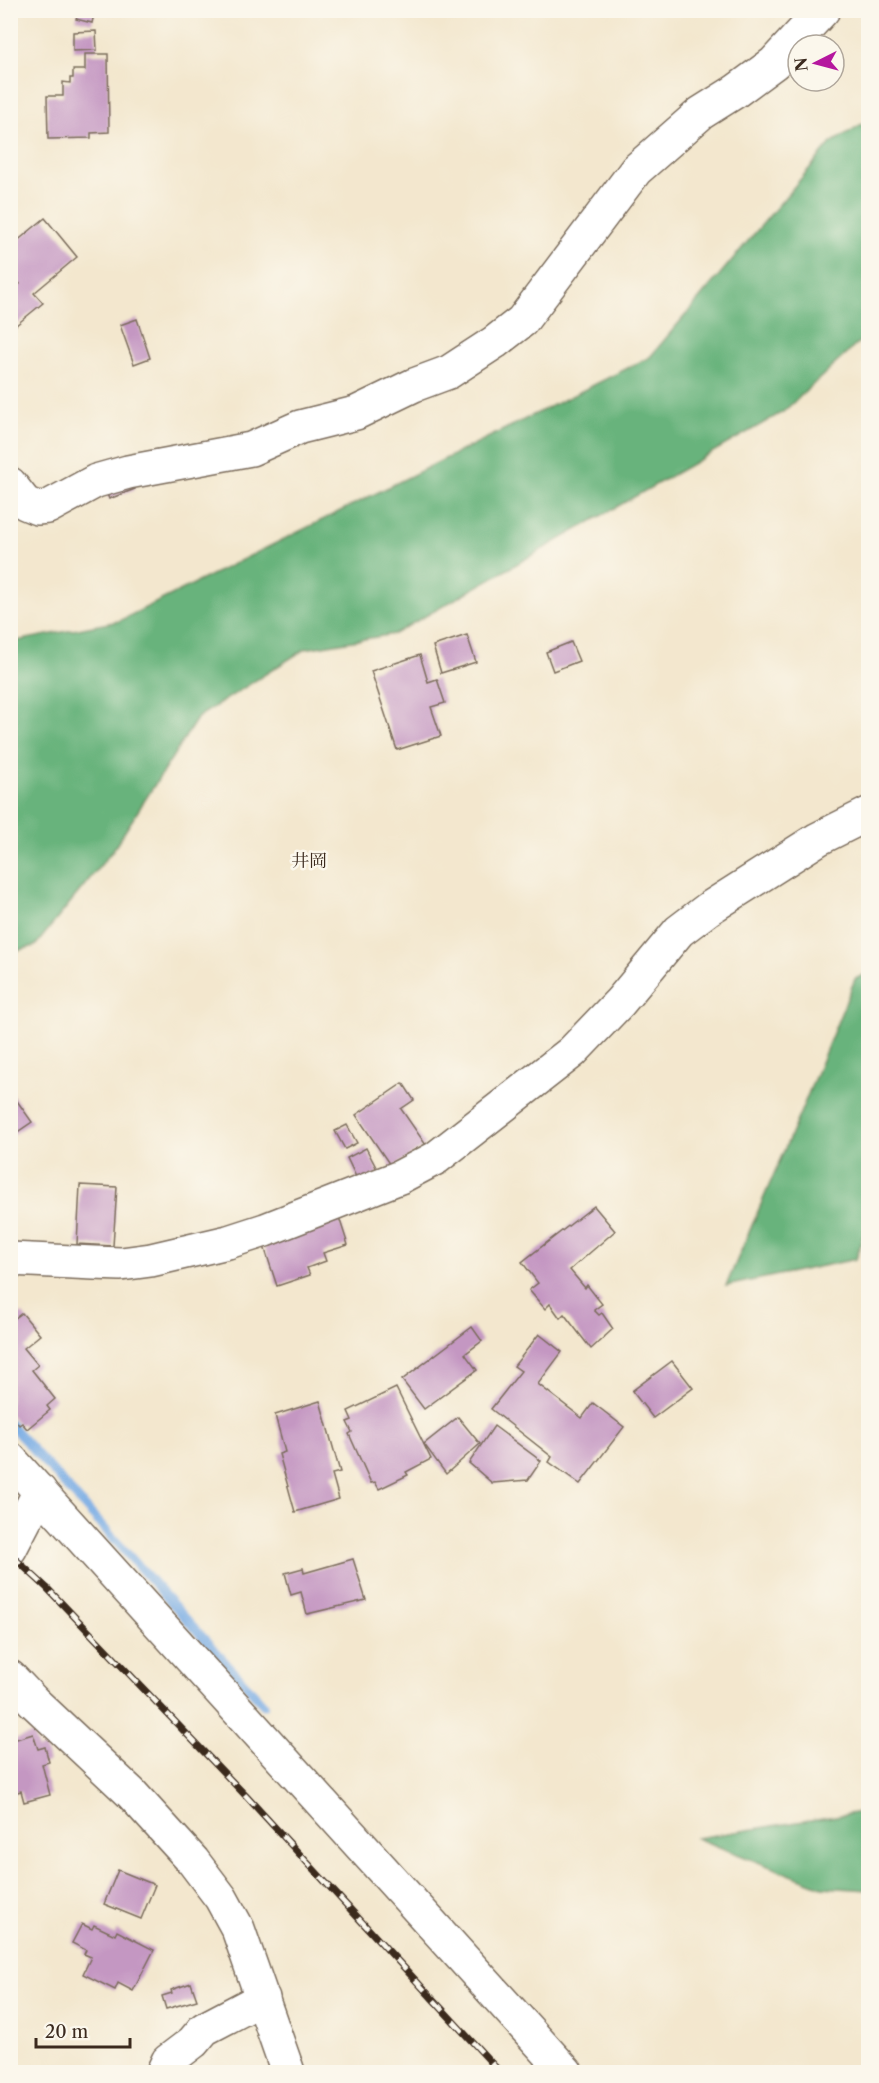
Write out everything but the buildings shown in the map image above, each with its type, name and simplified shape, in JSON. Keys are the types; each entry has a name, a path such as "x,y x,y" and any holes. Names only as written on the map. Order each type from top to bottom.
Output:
{"street":[{"path":"10,484 25,503 37,507 48,507 96,481 129,472 251,448 300,427 356,414 414,385 449,372 522,321 636,170 701,113 774,63 823,10"},
{"path":"10,1258 103,1264 151,1260 228,1242 265,1230 400,1178 436,1158 572,1052 620,1002 679,931 708,909 818,839 868,814"},
{"path":"10,1459 566,2073"},
{"path":"10,1550 39,1491"},
{"path":"10,1677 131,1794 193,1861 221,1898 238,1929 288,2073"},
{"path":"163,2073 168,2061 193,2042 204,2030 263,1998"}],"green space":[{"path":"868,120 868,334 783,412 394,634 305,649 198,717 113,850 35,946 11,952 11,642 119,621 650,357 831,143"},
{"path":"868,973 868,1218 856,1259 726,1286 855,979"},
{"path":"868,1811 868,1890 822,1887 696,1838"}],"waterway":[{"path":"10,1424 264,1705"}],"railway":[{"path":"10,1554 47,1588 247,1797 500,2072"}],"district":[{"name":"井岡","path":"309,861"}]}
